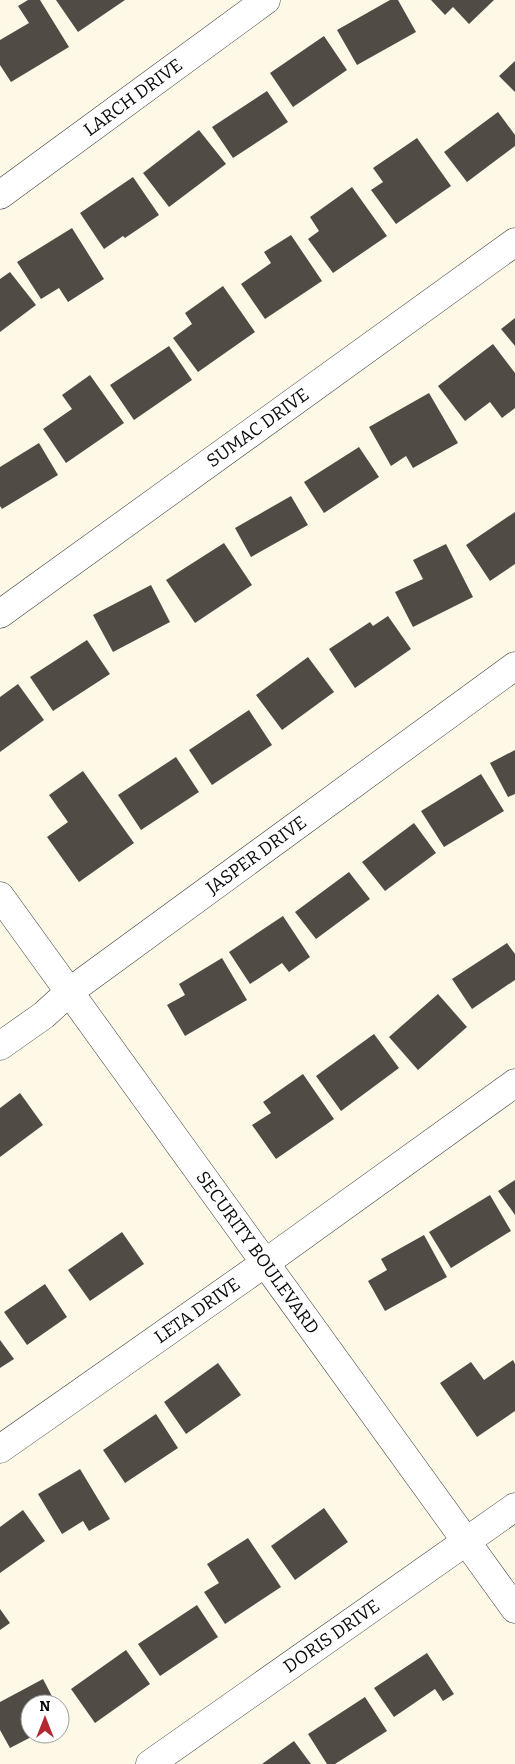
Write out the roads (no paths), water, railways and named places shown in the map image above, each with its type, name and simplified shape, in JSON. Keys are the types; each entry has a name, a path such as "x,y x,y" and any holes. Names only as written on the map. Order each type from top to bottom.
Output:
{"street":[{"name":"LARCH DRIVE","path":"0,195 266,0"},
{"name":"SUMAC DRIVE","path":"0,614 515,242"},
{"name":"JASPER DRIVE","path":"0,1046 44,1015 69,992 515,666"},
{"name":"SECURITY BOULEVARD","path":"0,896 515,1609"},
{"name":"LETA DRIVE","path":"0,1449 265,1263 515,1083"},
{"name":"DORIS DRIVE","path":"150,1764 515,1507"}]}
